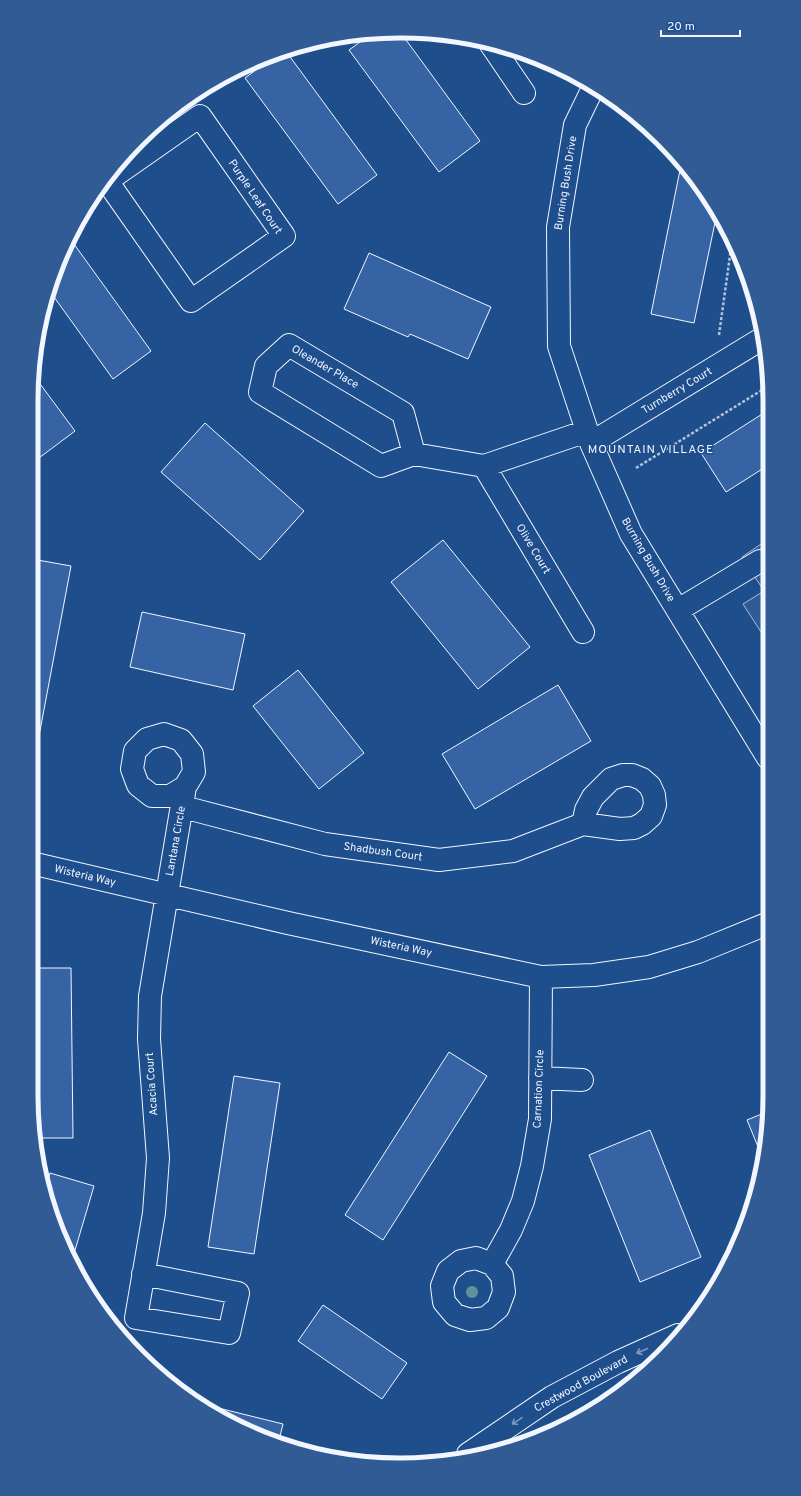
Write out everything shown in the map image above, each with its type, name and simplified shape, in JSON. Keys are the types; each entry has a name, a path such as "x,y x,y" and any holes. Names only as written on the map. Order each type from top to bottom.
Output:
{"street":[{"path":"495,50 524,93"},
{"name":"Burning Bush Drive","path":"591,92 575,125 558,227 559,346 589,437 631,534 678,610 762,735"},
{"name":"Purple Leaf Court","path":"110,184 192,301 284,236 200,116 122,169"},
{"name":"Turnberry Court","path":"589,437 758,341"},
{"name":"Oleander Place","path":"414,454 403,413 289,345 266,366 260,392 381,466 414,454 484,466 589,437"},
{"name":"Olive Court","path":"484,466 583,632"},
{"path":"678,610 760,561"},
{"name":"Shadbush Court","path":"184,797 325,844 439,860 513,851 583,824"},
{"name":"Lantana Circle","path":"166,895 184,797"},
{"name":"Wisteria Way","path":"38,865 288,923 541,977 594,975 649,967 698,952 763,925"},
{"name":"Acacia Court","path":"143,1274 154,1213 158,1158 149,1039 150,996 166,895"},
{"name":"Carnation Circle","path":"492,1264 520,1208 532,1166 540,1119 541,977"},
{"path":"540,1078 582,1080"},
{"name":"Crestwood Boulevard","path":"473,1451 552,1397 618,1362 669,1339"}],"path":[{"path":"719,338 731,251"},
{"path":"636,468 763,390"}],"shaded area":[{"path":"763,543 763,589 742,557"},
{"path":"763,592 763,635 743,604"}],"building":[{"path":"405,38 480,141 439,172 349,50 362,40"},
{"path":"289,55 377,175 338,204 245,78 261,67"},
{"path":"680,170 702,199 715,221 694,323 651,314"},
{"path":"74,243 151,351 113,379 53,296"},
{"path":"369,253 491,307 468,359 410,334 408,337 344,309"},
{"path":"39,382 75,431 39,458 38,457"},
{"path":"763,414 763,469 726,492 701,453"},
{"path":"205,423 304,511 260,560 161,472"},
{"path":"443,540 530,647 478,689 391,582"},
{"path":"38,560 71,566 38,741"},
{"path":"142,612 245,634 233,690 130,667"},
{"path":"298,670 364,753 319,789 253,706"},
{"path":"558,685 591,741 475,809 442,754"},
{"path":"38,968 71,968 73,1138 41,1138 38,1096"},
{"path":"449,1052 487,1076 383,1240 345,1215"},
{"path":"234,1076 280,1083 254,1254 208,1247"},
{"path":"762,1114 759,1149 747,1120"},
{"path":"650,1130 701,1257 640,1282 589,1155"},
{"path":"50,1173 94,1186 74,1254 57,1212 48,1180"},
{"path":"323,1305 407,1363 382,1399 298,1341"},
{"path":"217,1408 283,1424 280,1437 240,1421"}],"district":[{"name":"MOUNTAIN VILLAGE","path":"651,450"}]}
